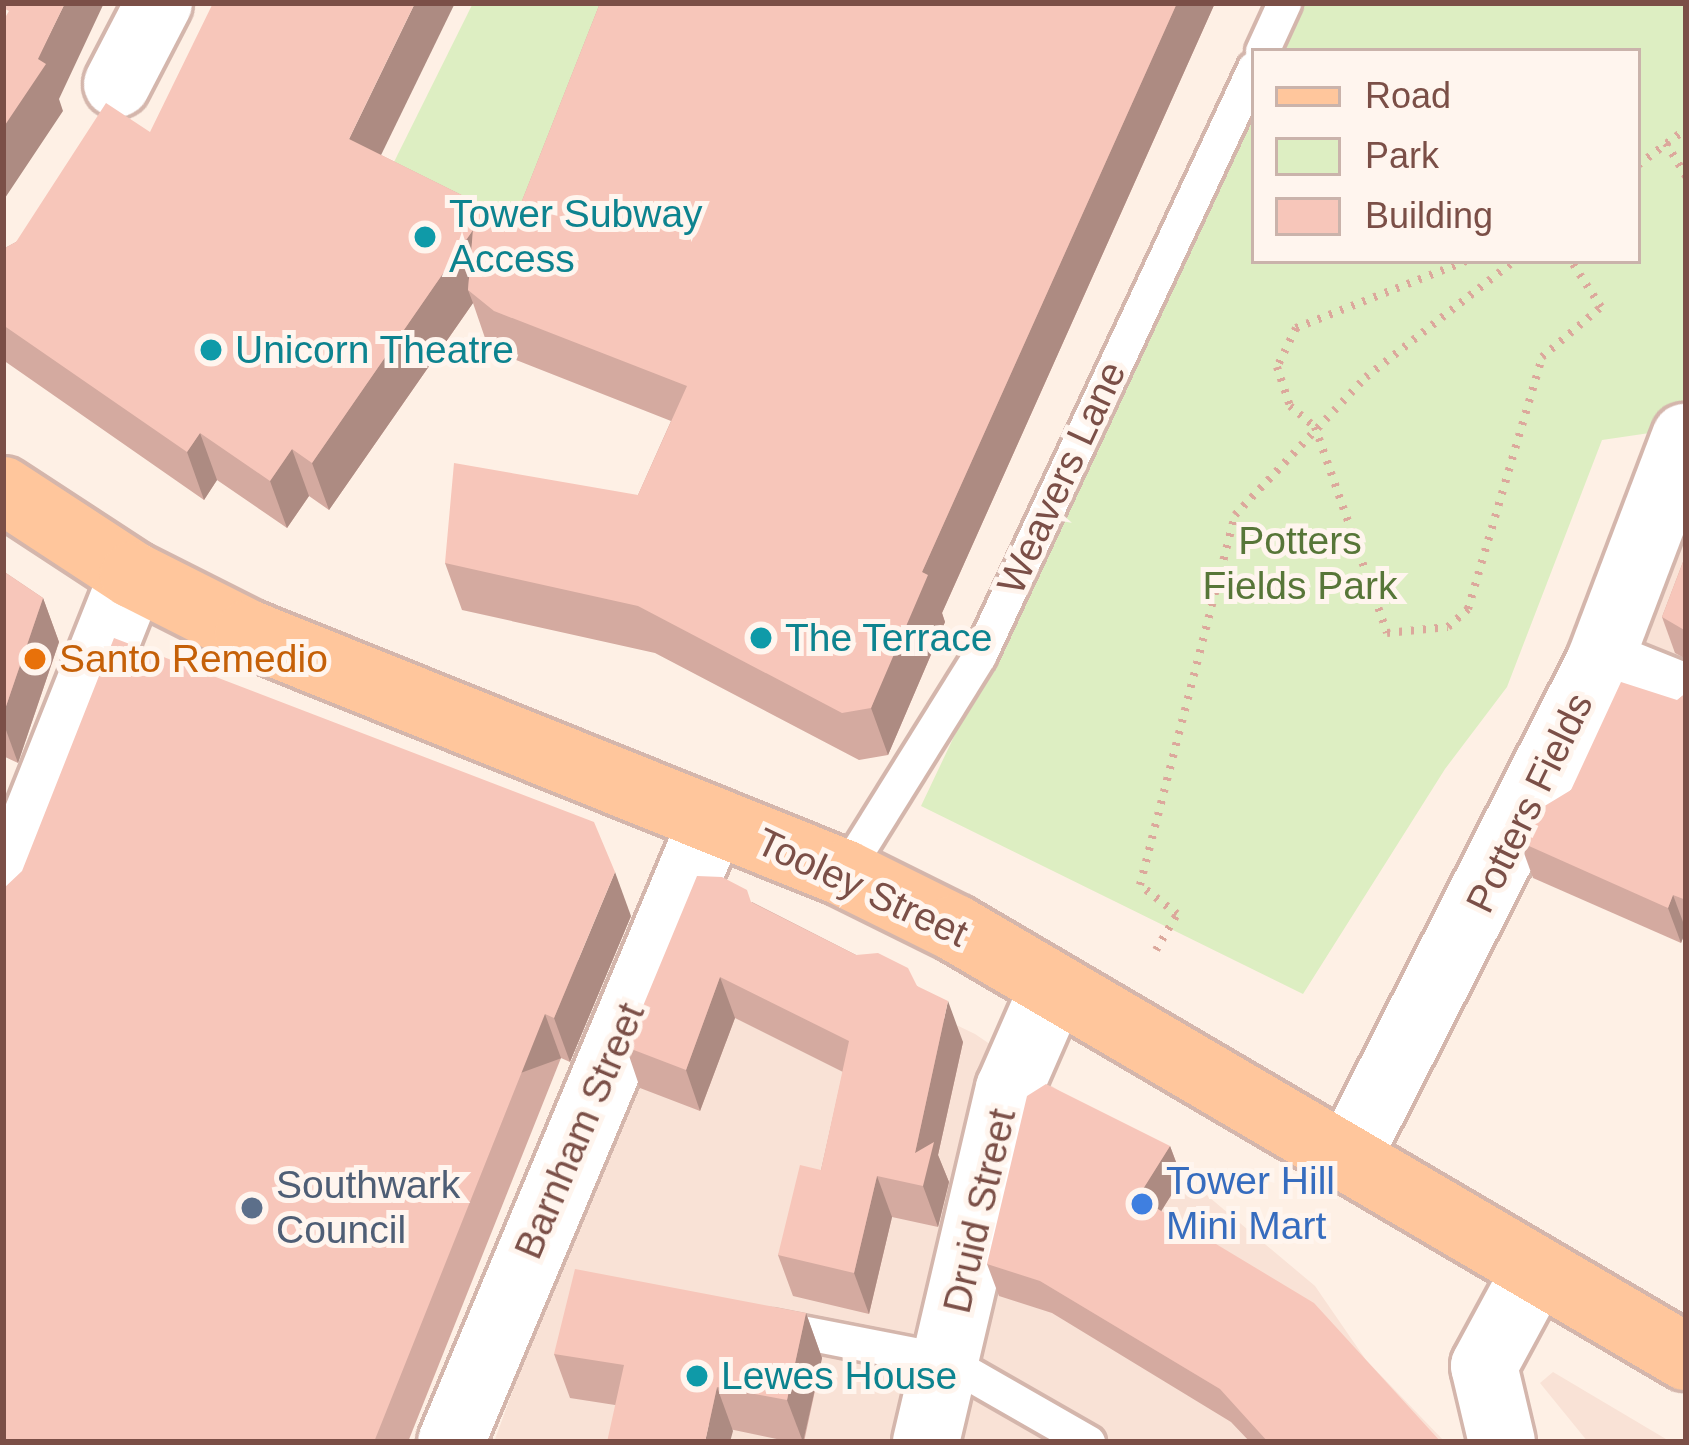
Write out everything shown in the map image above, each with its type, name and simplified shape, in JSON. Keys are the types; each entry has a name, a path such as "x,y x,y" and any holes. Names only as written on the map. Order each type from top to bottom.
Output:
{"main road":[{"name":"Tooley Street","path":"3,490 133,575 248,633 844,873 1054,986 1686,1358"}],"street":[{"path":"117,84 159,3"},
{"name":"Potters Fields","path":"1348,1157 1599,663 1685,437"},
{"path":"3,901 133,575"},
{"path":"1599,663 1686,698"},
{"name":"Barnham Street","path":"451,1442 712,821"},
{"name":"Druid Street","path":"926,1442 1009,1089 1054,986"},
{"path":"1502,1442 1484,1366 1537,1270"}],"lane":[{"path":"1263,48 1284,3"},
{"name":"Weavers Lane","path":"844,873 979,656 1251,74"},
{"path":"743,1321 945,1360 1088,1442"}],"path":[{"path":"1641,163 1686,128"},
{"path":"1666,143 1686,176"},
{"path":"1458,264 1296,328 1276,367 1290,406 1315,427 1388,633 1448,628 1468,609 1542,357 1601,307 1573,264"},
{"path":"1156,950 1177,914 1140,885 1235,515 1315,427 1510,264"}],"shaded area":[{"path":"1686,495 1686,732 1606,702"},
{"path":"693,898 975,1034 1178,1171 1315,1286 1366,1360 1445,1442 494,1442"},
{"path":"1553,1372 1671,1442 1588,1442 1540,1383"}],"green space":[{"path":"473,3 618,3 525,233 392,166"},
{"name":"Potters Fields Park","path":"1303,3 1686,3 1686,393 1677,429 1602,440 1507,687 1445,769 1303,994 921,806 1251,111 1251,264 1641,264 1641,48 1281,48"}],"building":[{"path":"3,3 65,3 38,59 46,64 3,128 3,21 9,11"},
{"path":"213,3 415,3 349,139 514,221 600,3 1177,3 922,572 928,575 871,708 842,713 638,606 445,563 454,463 638,495 687,386 494,311 468,290 473,230 312,463 292,449 270,481 200,433 187,452 3,325 3,249 16,242 106,103 150,132"},
{"path":"1686,554 1686,631 1662,617"},
{"path":"3,571 43,598 3,715"},
{"name":"Southwark Council","path":"114,638 594,822 615,872 554,1018 545,1014 374,1442 3,1442 3,889 22,871"},
{"path":"1621,682 1677,700 1686,693 1686,900 1673,895 1668,908 1520,842 1538,810 1571,790"},
{"path":"697,876 722,877 747,890 751,902 856,955 878,953 908,968 917,986 948,1001 915,1153 934,1142 923,1186 877,1176 854,1273 778,1255 800,1165 821,1170 849,1041 720,977 686,1070 626,1047"},
{"path":"1046,1084 1170,1146 1138,1197 1314,1303 1441,1442 1268,1442 1220,1389 1040,1281 987,1264 1027,1096"},
{"name":"Lewes House","path":"575,1269 806,1313 787,1400 717,1387 705,1442 607,1442 624,1365 554,1354"}],"place":[{"name":"Tower Subway Access","path":"425,237"},
{"name":"Unicorn Theatre","path":"211,350"},
{"name":"The Terrace","path":"761,638"},
{"name":"Santo Remedio","path":"35,659"},
{"name":"Tower Hill Mini Mart","path":"1142,1204"},
{"name":"Southwark Council","path":"252,1208"},
{"name":"Lewes House","path":"697,1376"}]}
